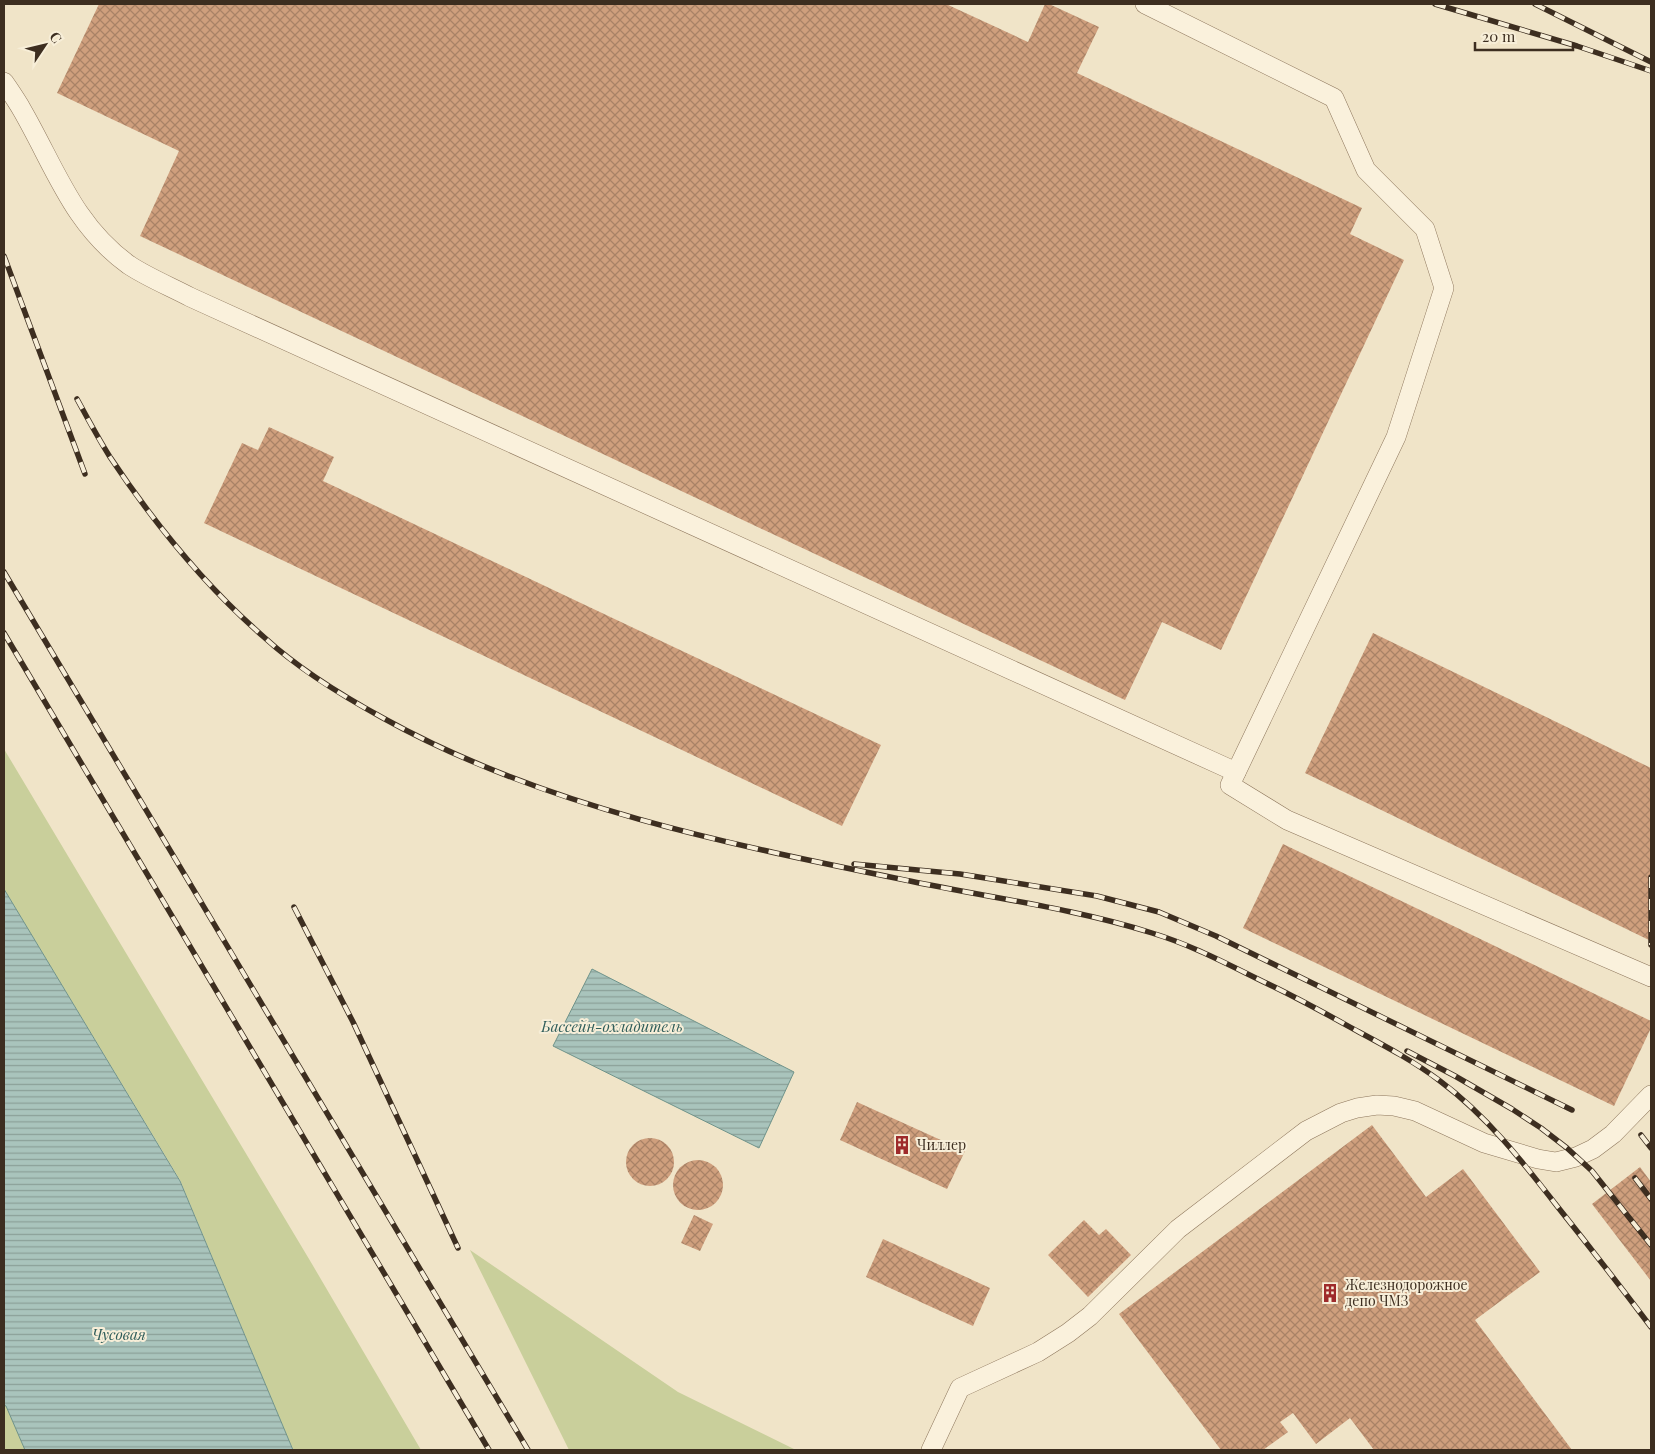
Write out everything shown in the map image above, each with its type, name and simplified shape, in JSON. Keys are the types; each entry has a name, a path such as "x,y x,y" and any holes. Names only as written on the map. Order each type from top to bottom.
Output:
{"lane":[{"path":"1145,4 1334,98 1366,170 1425,229 1444,288 1396,437 1230,785 1287,820 1651,977"},
{"path":"4,82 22,110 69,201 108,247 130,265 190,297 1236,772"},
{"path":"931,1450 960,1388 1038,1352 1068,1333 1090,1316 1178,1229 1306,1131 1341,1113 1377,1104 1394,1106 1415,1111 1484,1143 1538,1159 1556,1162 1576,1157 1593,1149 1613,1134 1651,1095"}],"green space":[{"path":"4,749 421,1450 293,1450 180,1180 4,889"},
{"path":"470,1250 678,1392 796,1450 569,1450"},
{"path":"4,1405 6,1405 25,1450 4,1450"}],"water":[{"name":"Чусовая","path":"4,889 180,1181 293,1450 25,1450 4,1405"},
{"name":"Бассейн-охладитель","path":"592,969 794,1072 759,1148 553,1046"}],"building":[{"path":"99,4 946,4 1028,42 1045,4 1049,4 1099,27 1077,73 1362,208 1350,234 1404,260 1221,650 1162,622 1125,700 140,236 179,151 57,93"},
{"path":"269,427 334,457 323,481 881,745 842,826 204,523 242,443 258,450"},
{"path":"1373,633 1651,768 1651,941 1305,773"},
{"path":"1283,844 1651,1021 1651,1028 1614,1106 1243,928"},
{"name":"Чиллер","path":"857,1102 965,1151 947,1189 840,1140"},
{"name":"Железнодорожное депо ЧМЗ","path":"1372,1125 1426,1197 1463,1169 1540,1272 1475,1320 1572,1450 1374,1450 1350,1418 1316,1444 1293,1413 1280,1422 1288,1432 1263,1450 1221,1450 1119,1314"},
{"path":"645,1138 655,1138 664,1142 670,1148 673,1153 673,1171 664,1182 655,1186 645,1186 636,1182 630,1176 626,1167 626,1157 630,1148 636,1142"},
{"path":"698,1160 707,1162 718,1171 723,1185 721,1194 712,1205 698,1210 689,1208 678,1199 673,1185 675,1176 684,1165"},
{"path":"1640,1167 1651,1182 1651,1281 1592,1204"},
{"path":"694,1215 713,1224 700,1251 681,1243"},
{"path":"1084,1220 1099,1235 1106,1229 1131,1255 1088,1297 1048,1255"},
{"path":"883,1239 990,1288 973,1326 866,1277"}],"railway":[{"path":"1435,4 1577,46 1651,71"},
{"path":"1535,4 1651,62"},
{"path":"4,256 85,474"},
{"path":"77,399 127,482 163,530 201,575 278,650 321,681 352,700 444,749 508,776 573,799 707,837 775,853 1032,904 1122,924 1167,938 1224,962 1390,1049 1430,1074 1457,1095 1488,1124 1517,1156 1651,1327"},
{"path":"4,572 528,1450"},
{"path":"4,633 489,1450"},
{"path":"854,864 960,874 1097,896 1159,912 1216,936 1572,1110"},
{"path":"1651,877 1651,945"},
{"path":"294,907 353,1022 458,1248"},
{"path":"1407,1051 1512,1109 1567,1148 1592,1171 1651,1245"},
{"path":"1641,1135 1651,1148"},
{"path":"1635,1178 1651,1199"}],"place":[{"name":"Чиллер","path":"902,1145"},
{"name":"Железнодорожное депо ЧМЗ","path":"1330,1293"}]}
